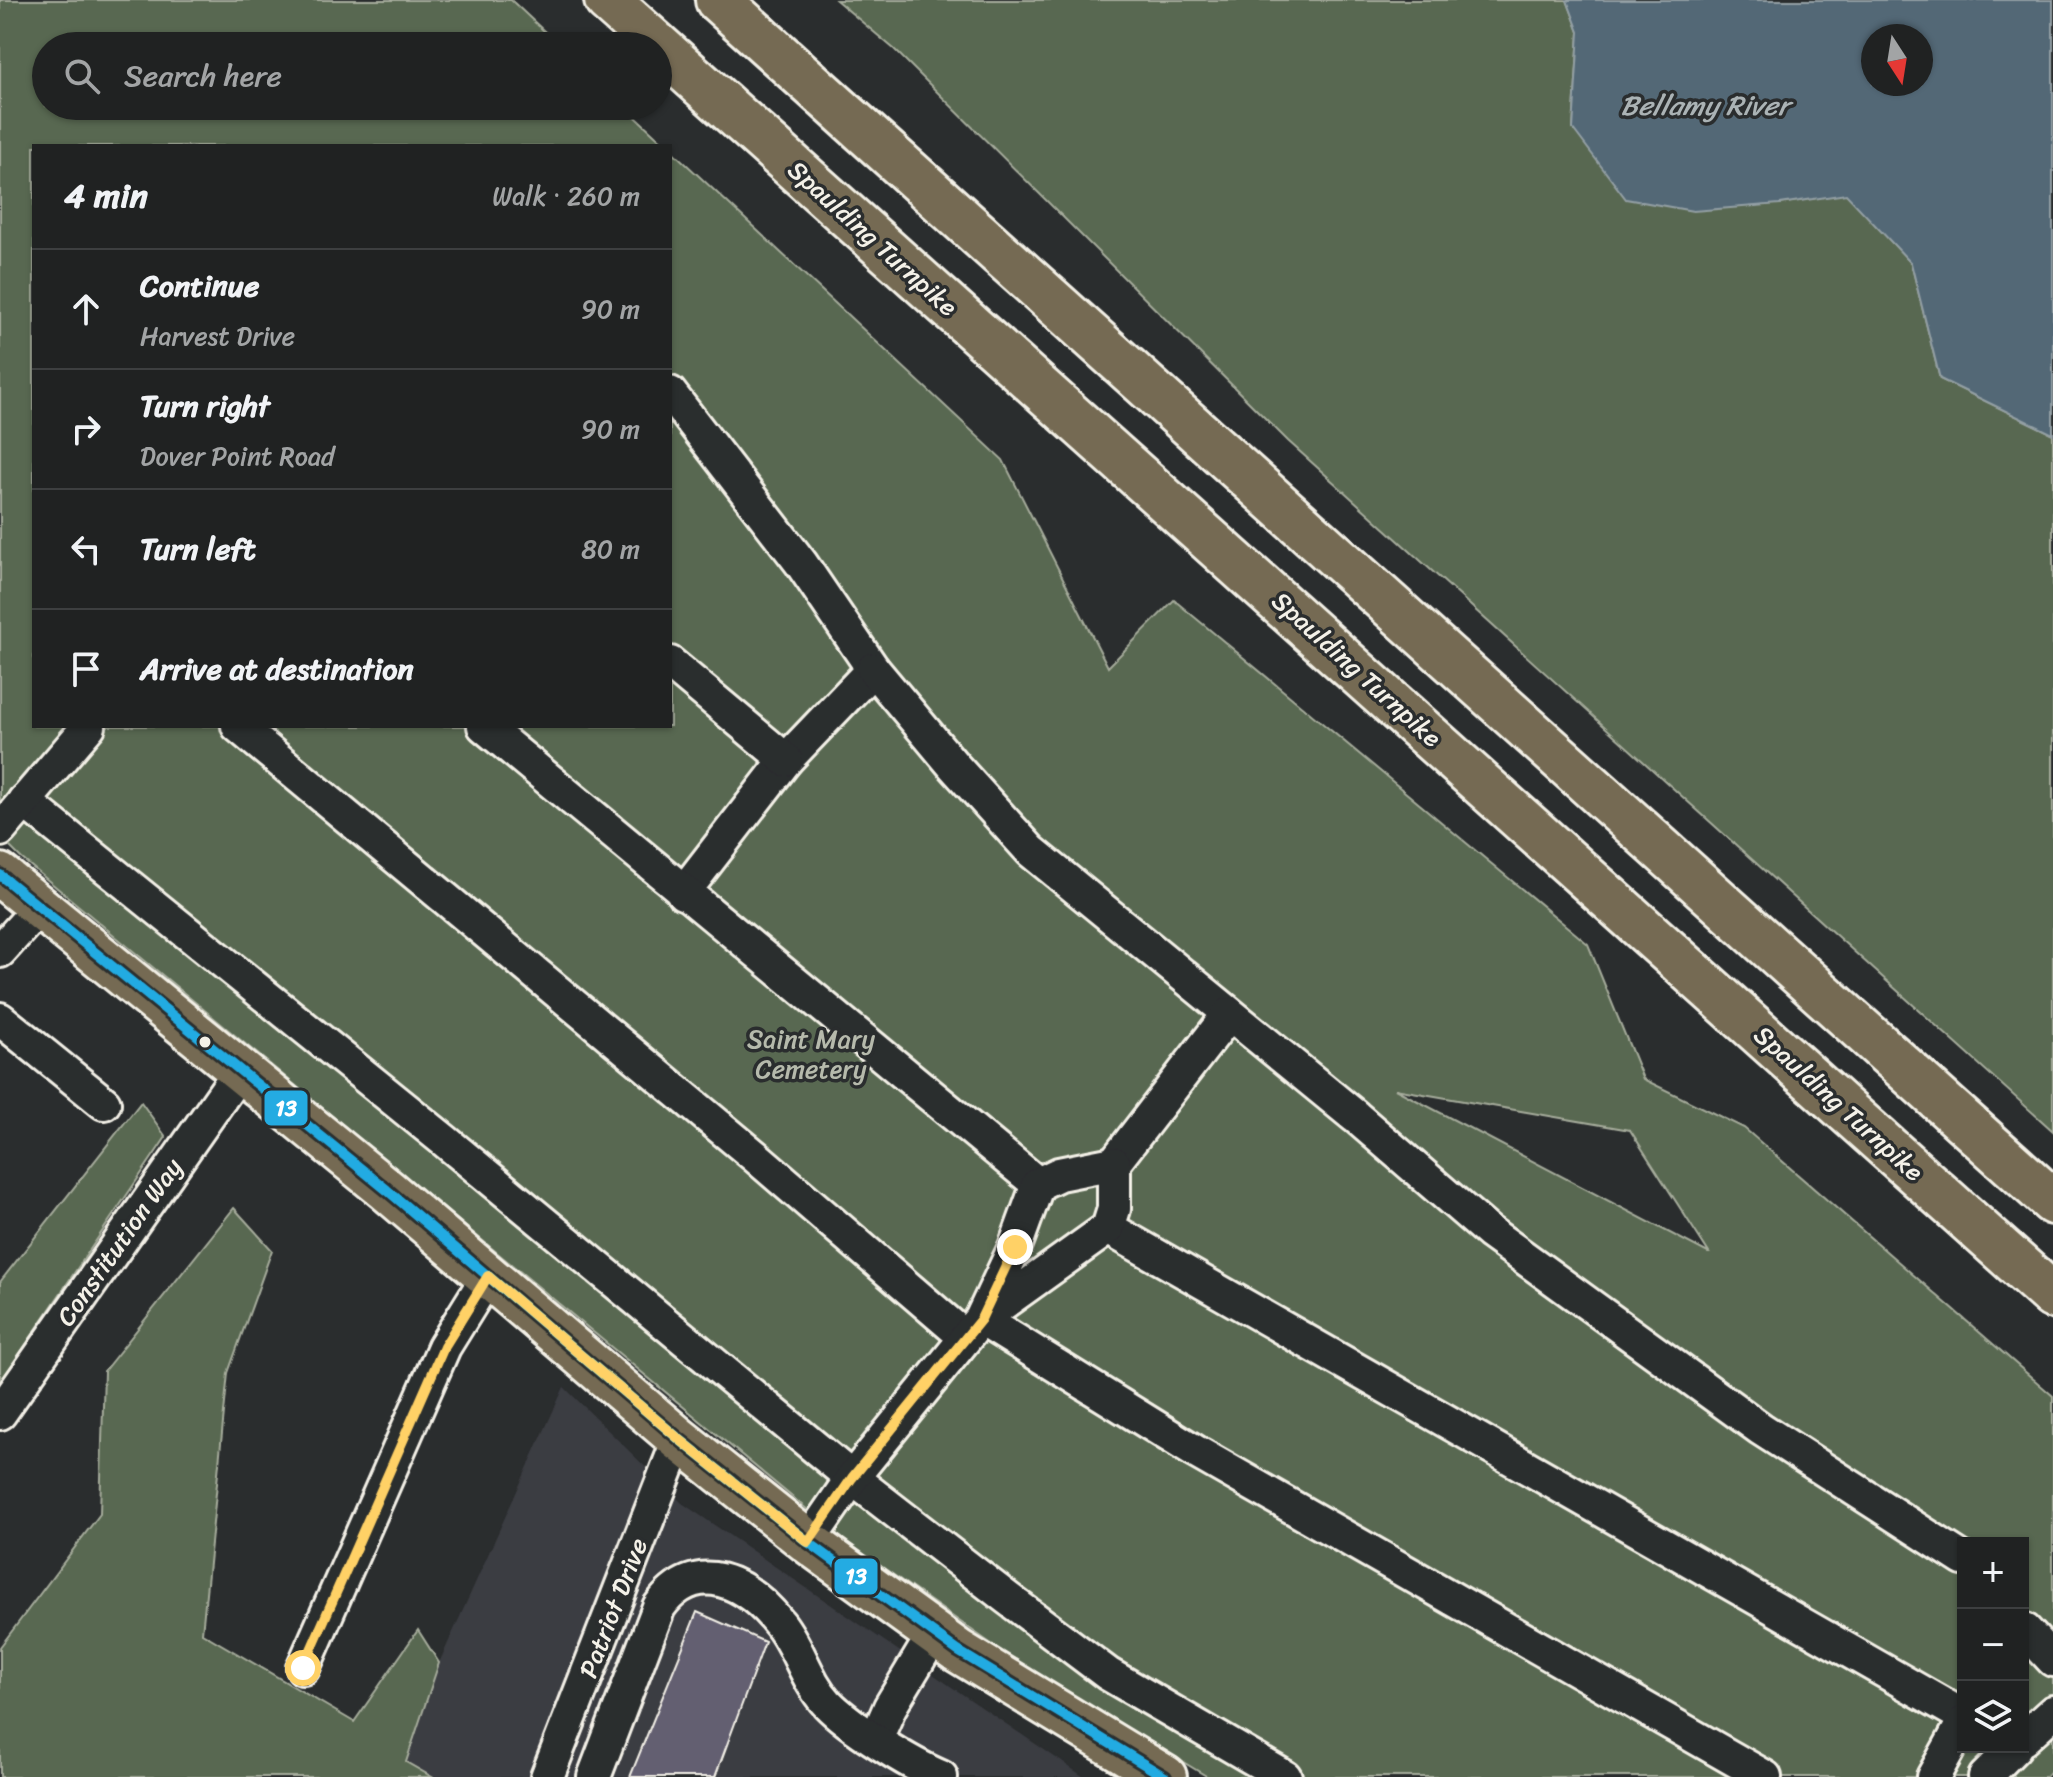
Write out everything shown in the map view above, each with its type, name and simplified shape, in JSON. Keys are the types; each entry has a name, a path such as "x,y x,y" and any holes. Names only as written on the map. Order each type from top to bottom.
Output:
{"highway":[{"name":"Spaulding Turnpike","path":"607,0 643,32"},
{"path":"718,0 2053,1202"},
{"name":"Spaulding Turnpike","path":"672,58 2053,1296"}],"main road":[{"path":"0,875 488,1276 679,1439 808,1542 934,1634 1050,1709 1165,1777"}],"street":[{"path":"672,396 801,563 873,669 954,766 1031,851 1356,1117 1489,1232 1761,1429 1957,1555"},
{"path":"672,665 786,760"},
{"path":"683,893 786,760 873,669"},
{"path":"0,830 87,728"},
{"path":"240,728 756,1157 973,1328 1765,1777"},
{"path":"486,728 1038,1184"},
{"path":"24,801 445,1141 852,1478 1108,1674 1285,1777"},
{"path":"0,951 38,909"},
{"path":"973,1328 1108,1228 1114,1209 1114,1163 1229,1014"},
{"path":"0,1019 104,1103"},
{"name":"Constitution Way","path":"0,1413 239,1072"},
{"path":"808,1542 852,1478 973,1328 1015,1247 1038,1184 1059,1174 1114,1163"},
{"path":"1108,1228 1957,1713"},
{"path":"303,1668 444,1347 488,1276"},
{"name":"Patriot Drive","path":"547,1777 679,1439"},
{"path":"594,1777 659,1607 672,1589 691,1578 712,1577 738,1587 780,1625 814,1689 830,1706 921,1769 941,1777"},
{"path":"2029,1631 2053,1660"},
{"path":"876,1739 890,1707 934,1634"},
{"path":"2029,1734 2053,1712"},
{"path":"1933,1777 1957,1734"},
{"path":"1985,1777 2009,1753"}],"shaded area":[{"path":"564,1387 682,1503 1084,1777 432,1777 406,1762 439,1663"}],"green space":[{"name":"Saint Mary Cemetery","path":"0,0 511,0 545,32 32,32 32,120 639,120 665,144 32,144 32,728 672,728 672,151 1003,460 1108,667 1174,600 1588,944 1643,1079 1744,1128 2053,1396 2053,1768 2046,1777 1208,1777 1013,1659 844,1540 21,858 0,837","holes":["1395,1089 1630,1130 1708,1253"]},
{"path":"836,0 1567,0 1579,32 1573,129 1780,204 1846,193 1911,263 1940,379 2053,434 2053,1131 1288,441 894,49"},
{"path":"141,1102 166,1137 0,1383 0,1282"},
{"path":"234,1208 272,1250 228,1373 202,1633 354,1722 418,1630 439,1663 406,1762 432,1777 0,1777 0,1647 100,1514 104,1371"}],"water":[{"name":"Bellamy River","path":"1567,0 2053,0 2053,434 1940,379 1911,263 1846,194 1780,204 1693,211 1626,199 1573,129 1579,32"}],"building":[{"path":"697,1612 765,1642 715,1777 630,1777"}],"transit line":[{"name":"13","path":"0,875 387,1190 679,1439 808,1542 958,1651 1165,1777"}],"route":[{"path":"303,1668 444,1347 488,1276 679,1439 808,1542 852,1478 981,1319 1015,1247"}]}
